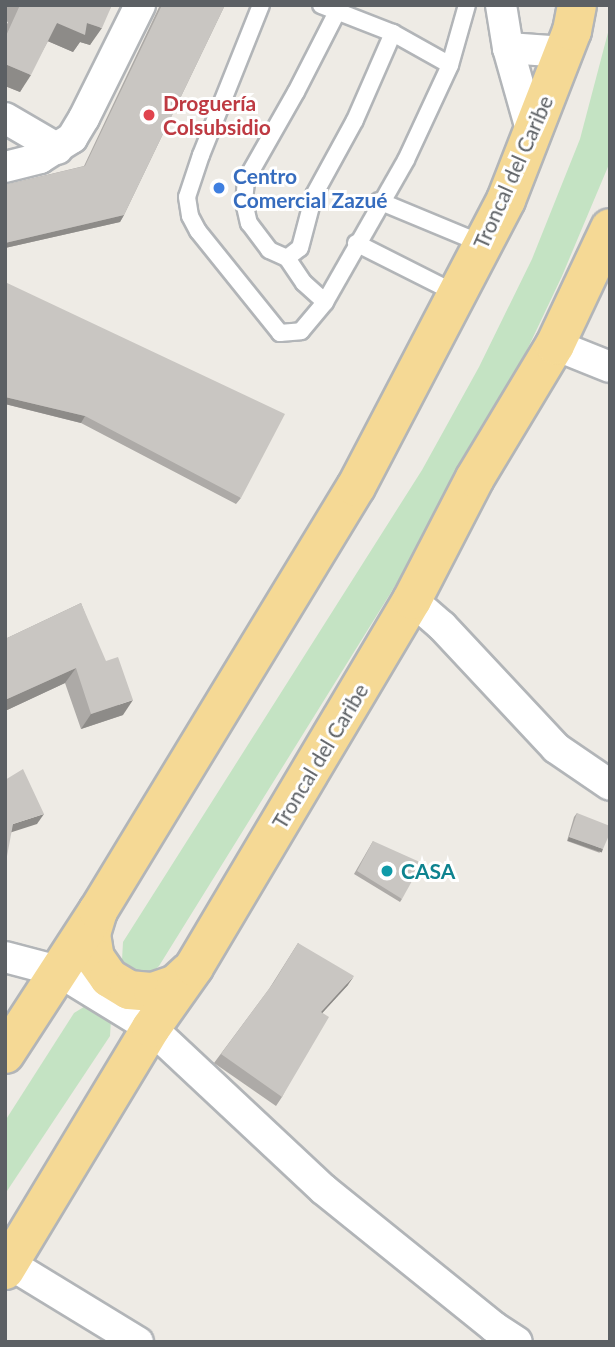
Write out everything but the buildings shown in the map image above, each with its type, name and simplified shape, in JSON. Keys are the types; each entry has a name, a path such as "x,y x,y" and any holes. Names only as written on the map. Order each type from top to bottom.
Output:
{"highway":[{"name":"Troncal del Caribe","path":"5,1054 98,911 355,487 506,200 572,31 577,5"},
{"name":"Troncal del Caribe","path":"8,1267 150,1028 194,967 412,600 475,478 555,345 610,228"},
{"path":"98,911 91,934 95,958 109,978 119,984 130,990 153,992 176,984 194,967"}],"street":[{"path":"5,167 40,158 72,138 140,5"},
{"path":"501,5 508,48 532,133"},
{"path":"508,48 564,52"},
{"path":"5,118 58,149"},
{"path":"555,345 610,367"},
{"path":"412,600 442,626 556,748 610,785"},
{"path":"5,957 58,971 150,1028 323,1189 494,1327 517,1342"},
{"path":"8,1267 138,1342"}],"lane":[{"path":"261,5 187,197 190,216 270,324 280,333 301,331 325,302 379,201 406,160 450,65 467,5"},
{"path":"321,5 393,33 450,65"},
{"path":"325,302 304,283 287,258 269,250 249,223 244,202 246,180 337,12"},
{"path":"287,258 300,248 314,195 355,120 393,33"},
{"path":"379,201 483,244"},
{"path":"356,243 457,294"}],"green space":[{"path":"610,25 610,162 562,276 493,422 454,491 159,966 152,972 134,973 122,960 123,942 422,470 479,367 532,259 580,139"},
{"path":"87,1005 111,1020 110,1036 5,1194 5,1121 74,1013"}],"place":[{"name":"Droguería Colsubsidio","path":"149,115"},
{"name":"Centro Comercial Zazué","path":"219,188"},
{"name":"CASA","path":"387,871"}]}
